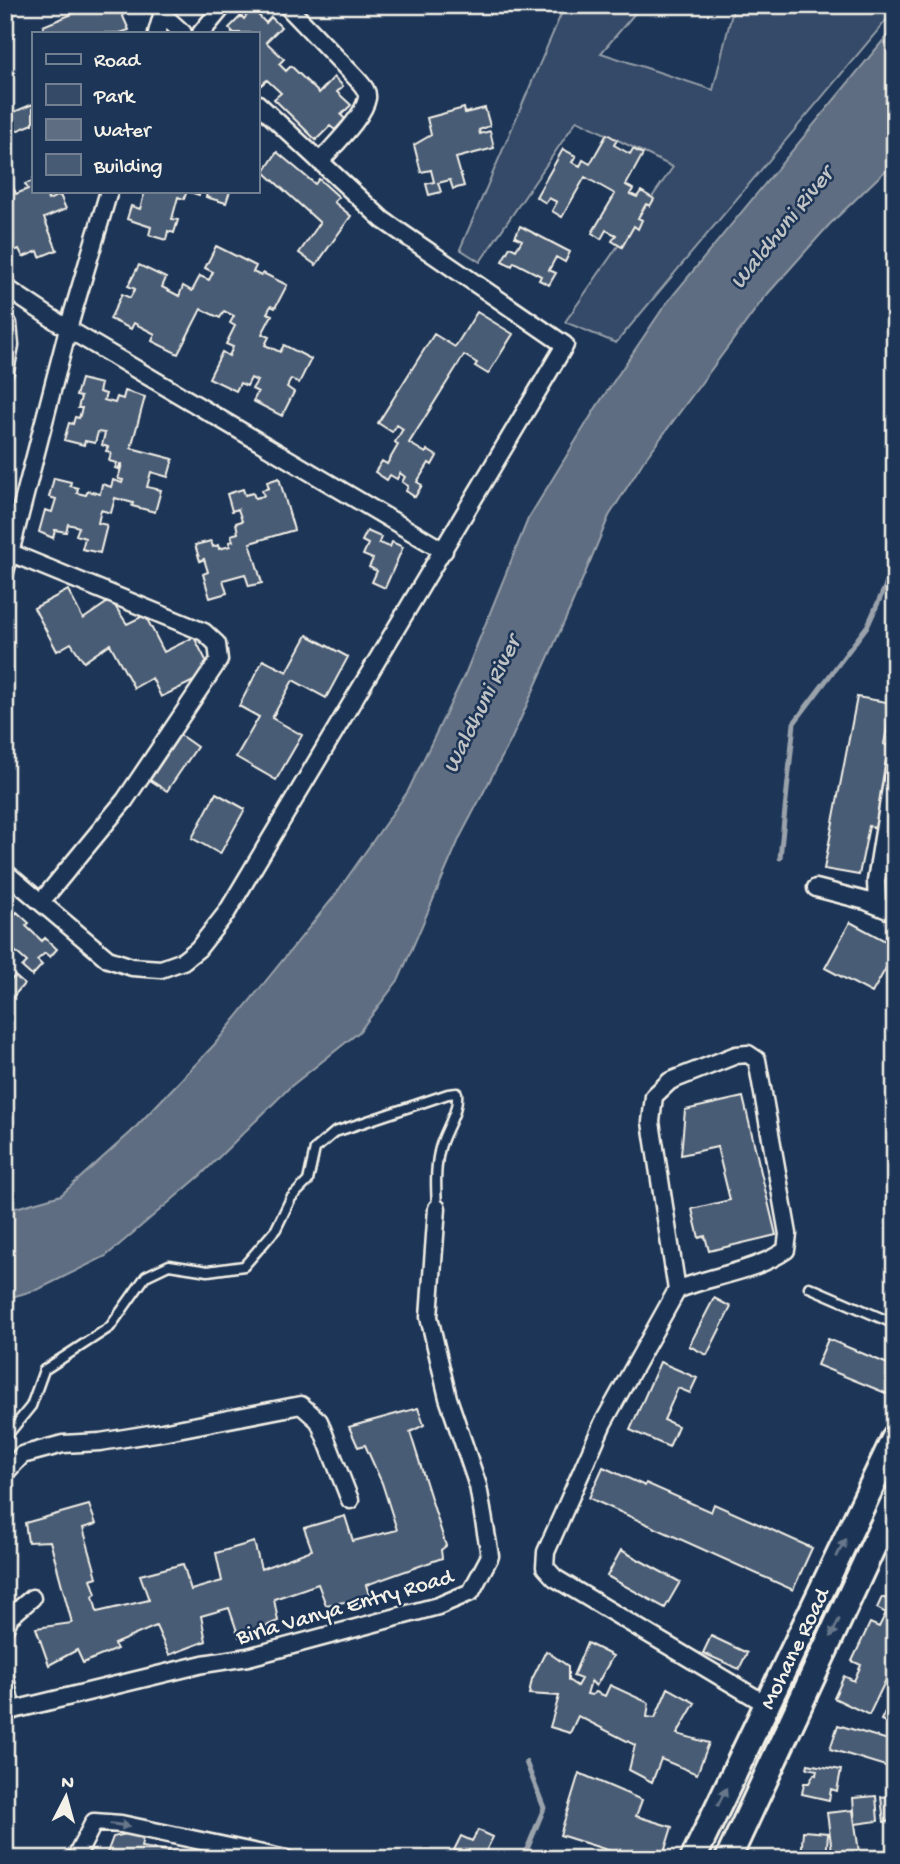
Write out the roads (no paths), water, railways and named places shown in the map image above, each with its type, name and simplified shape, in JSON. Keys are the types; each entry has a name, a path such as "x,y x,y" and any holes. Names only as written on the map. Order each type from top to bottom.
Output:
{"main road":[{"name":"Mohane Road","path":"693,1859 895,1437"},
{"name":"Mohane Road","path":"728,1859 895,1499"}],"street":[{"path":"202,32 224,5"},
{"path":"286,5 357,79 365,88 368,97 361,112 320,162"},
{"path":"157,32 164,10"},
{"path":"164,10 182,32"},
{"path":"5,872 108,959 132,967 161,969 183,961 198,949 227,912 565,345 383,220 259,105"},
{"path":"5,572 68,329 109,192"},
{"path":"5,288 68,329 444,551"},
{"path":"5,322 8,324 10,345 5,371"},
{"path":"11,553 204,632 217,644 219,660 125,800 41,902"},
{"path":"877,905 876,881 895,763"},
{"path":"816,888 877,905 895,913"},
{"path":"677,1290 774,1259 786,1250 788,1234 757,1060 748,1054 736,1055 670,1082 654,1096 651,1122 677,1290 603,1423 546,1552 545,1567 555,1578 766,1704"},
{"name":"Birla Vanya Entry Road","path":"8,1711 178,1670 248,1657 438,1606 471,1592 490,1556 478,1486 448,1398 429,1317 437,1208"},
{"path":"5,1473 22,1455 63,1444 100,1442 162,1432 301,1405 319,1421 349,1500"},
{"path":"5,1628 10,1617 32,1598"},
{"path":"5,1677 8,1711"},
{"path":"75,1859 80,1844 94,1822 121,1824 286,1859"}],"lane":[{"path":"5,1438 31,1406 44,1370 110,1327 146,1276 169,1265 208,1271 244,1266 275,1229 290,1198 308,1181 315,1149 335,1132 457,1093 458,1104 439,1150 435,1182 437,1208"},
{"path":"809,1287 895,1324"}],"water":[{"name":"Waldhuni River","path":"895,26 895,156 887,169 829,225 764,298 643,462 609,516 511,740 460,837 399,979 359,1032 290,1087 201,1175 106,1256 39,1289 5,1299 5,1211 61,1195 130,1133 214,1045 333,898 408,791 466,672 528,519 597,406 665,305"}],"waterway":[{"path":"780,858 794,723 868,625 895,565"},
{"path":"523,1859 544,1808 526,1762"}]}
